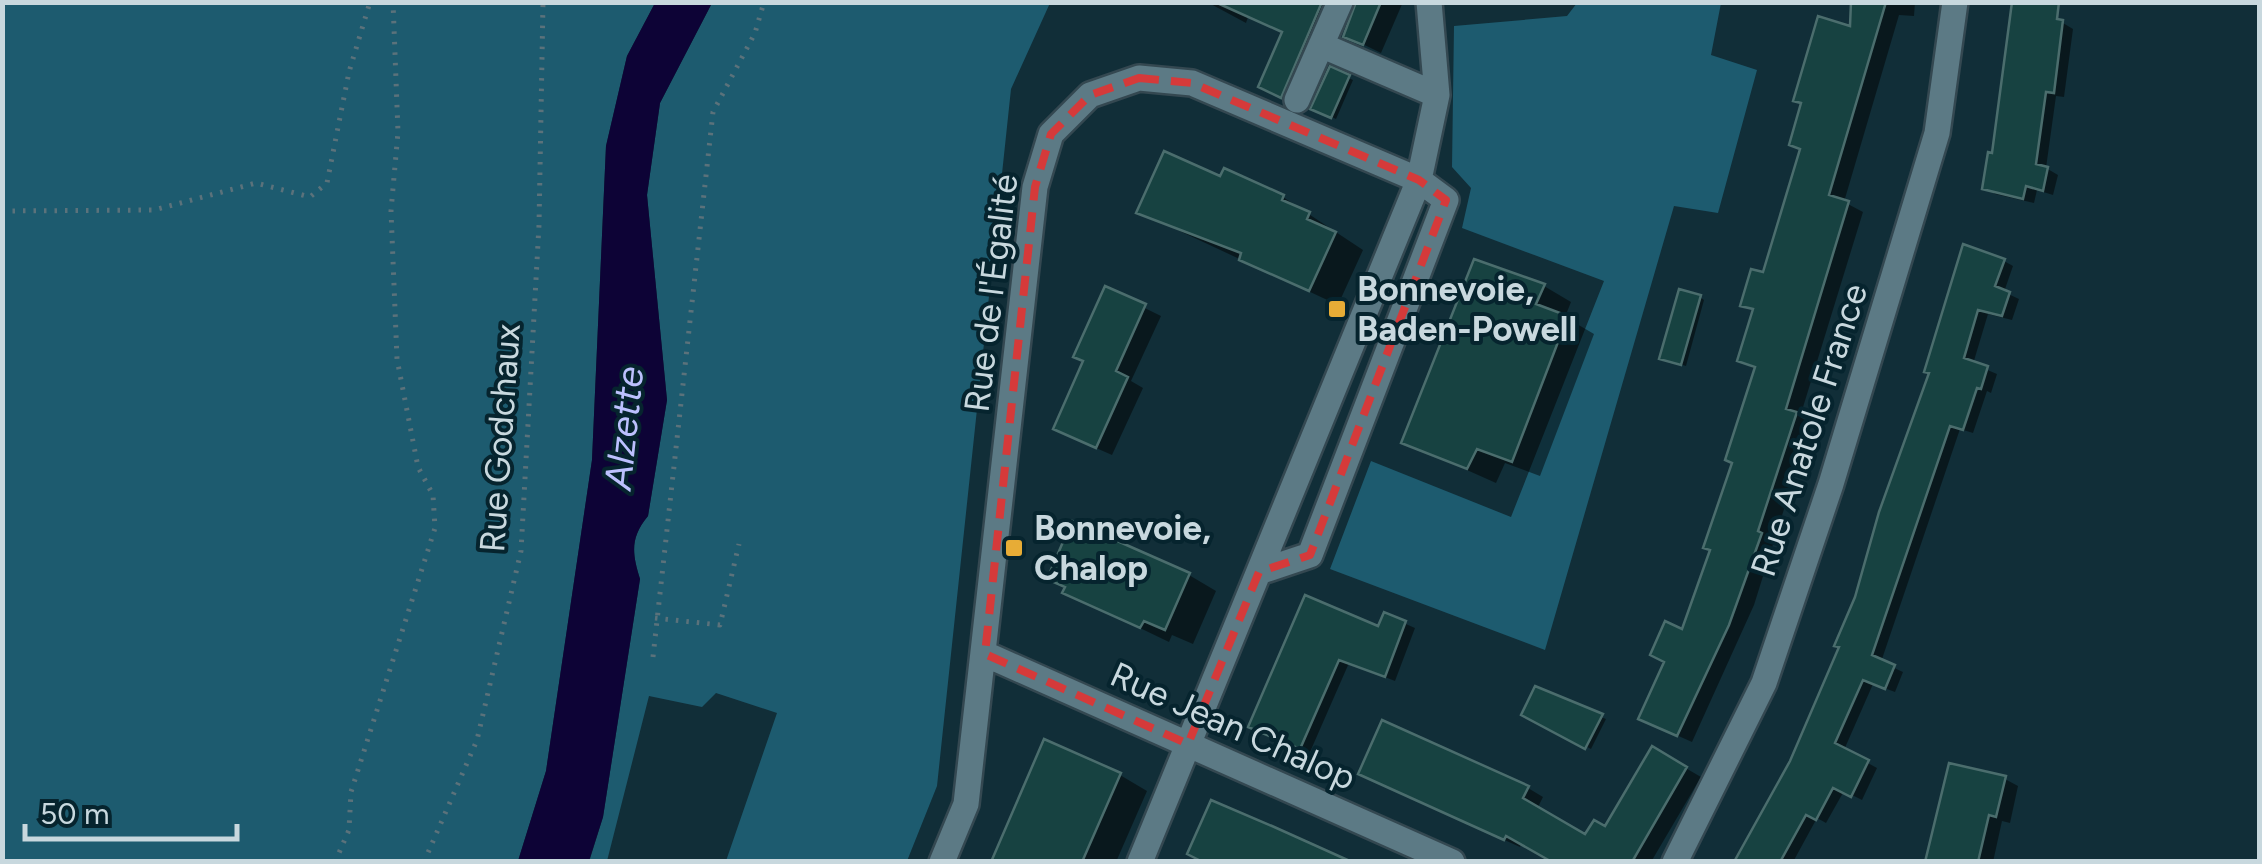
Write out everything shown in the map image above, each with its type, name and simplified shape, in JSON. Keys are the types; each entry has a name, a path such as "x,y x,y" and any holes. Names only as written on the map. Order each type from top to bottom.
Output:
{"street":[{"path":"1297,100 1340,2"},
{"path":"1140,862 1419,180 1437,95 1429,2"},
{"name":"Rue Anatole France","path":"1675,862 1764,683 1831,484 1937,133 1955,2"},
{"path":"1321,45 1437,95"},
{"name":"Rue de l'Égalité","path":"942,862 966,804 1035,186 1051,134 1090,95 1139,78 1192,83 1419,180"},
{"path":"1258,572 1310,555 1446,200 1419,180"},
{"name":"Rue Jean Chalop","path":"985,654 1452,862"}],"path":[{"path":"2,212 154,210 256,184 310,197 326,183 349,72 370,2"},
{"path":"336,862 349,830 351,792 382,708 412,594 435,528 433,495 418,467 398,360 390,210 398,132 393,2"},
{"name":"Rue Godchaux","path":"424,862 477,740 521,550 539,225 543,2"},
{"path":"653,656 713,112 755,34 764,2"},
{"path":"655,618 720,625 740,544"}],"highlighted area":[{"path":"1139,78 1192,83 1419,180 1446,200 1310,555 1259,572 1188,744 985,654 1035,187 1051,134 1090,95"}],"shaded area":[{"path":"9,2 655,3 627,56 606,146 592,460 546,771 518,861 3,861 3,7"},
{"path":"712,3 1050,3 1011,89 937,786 907,861 726,861 777,713 716,693 702,707 649,696 607,861 589,862 603,817 640,579 635,539 648,516 667,400 647,195 660,103"},
{"path":"1577,3 1721,3 1711,55 1757,70 1718,213 1674,206 1545,650 1330,569 1371,461 1511,517 1604,281 1462,228 1471,188 1452,167 1454,26 1567,16"}],"water":[{"name":"Alzette","path":"655,3 712,3 660,103 647,195 667,400 648,516 634,546 640,579 603,817 589,861 518,861 546,771 592,460 606,146 627,56"}],"building":[{"path":"1215,2 1322,2 1281,98 1258,87 1282,32"},
{"path":"1356,2 1381,2 1363,45 1343,37"},
{"path":"1851,2 1886,2 1829,195 1849,201 1786,409 1797,412 1758,531 1762,533 1729,625 1677,736 1638,719 1664,662 1650,655 1665,621 1682,629 1710,550 1703,548 1732,463 1725,460 1755,367 1737,361 1753,309 1740,306 1751,269 1763,272 1800,149 1789,145 1801,103 1793,101 1818,16 1850,26"},
{"path":"2012,2 2059,2 2057,19 2063,20 2054,93 2046,92 2036,164 2048,167 2043,191 2026,186 2023,199 1982,189 1988,152 1992,153"},
{"path":"1330,66 1350,75 1331,118 1310,109"},
{"path":"1164,151 1220,176 1224,168 1284,195 1282,200 1310,212 1307,219 1336,232 1309,291 1239,260 1241,253 1136,213"},
{"path":"1963,244 2005,259 1995,286 2010,292 2002,316 1978,310 1964,358 1988,366 1981,389 1977,388 1963,430 1950,426 1872,655 1895,665 1885,689 1863,680 1835,743 1869,760 1851,797 1833,788 1816,820 1806,815 1780,862 1734,862 1790,761 1839,647 1834,646 1855,597 1879,512 1929,373 1924,372"},
{"path":"1474,259 1545,284 1536,304 1568,316 1512,462 1477,449 1467,469 1401,443"},
{"path":"1105,286 1146,304 1116,371 1128,377 1096,448 1053,429 1083,361 1073,357"},
{"path":"1679,289 1701,295 1681,365 1659,359"},
{"path":"1072,521 1190,573 1165,630 1144,621 1140,628 1062,593 1065,587 1047,579"},
{"path":"1305,595 1378,626 1384,612 1406,621 1385,677 1339,660 1300,749 1248,727"},
{"path":"1535,686 1603,714 1585,749 1521,715"},
{"path":"1382,720 1529,786 1523,798 1585,834 1594,820 1605,826 1652,746 1687,767 1632,862 1552,862 1506,836 1504,840 1358,774"},
{"path":"1044,739 1121,773 1082,862 991,862"},
{"path":"1949,763 2006,776 1996,817 1989,815 1978,862 1925,862"},
{"path":"1211,800 1352,862 1203,862 1187,854"}],"place":[{"name":"Bonnevoie, Baden-Powell","path":"1337,309"},
{"name":"Bonnevoie, Chalop","path":"1014,548"}]}
